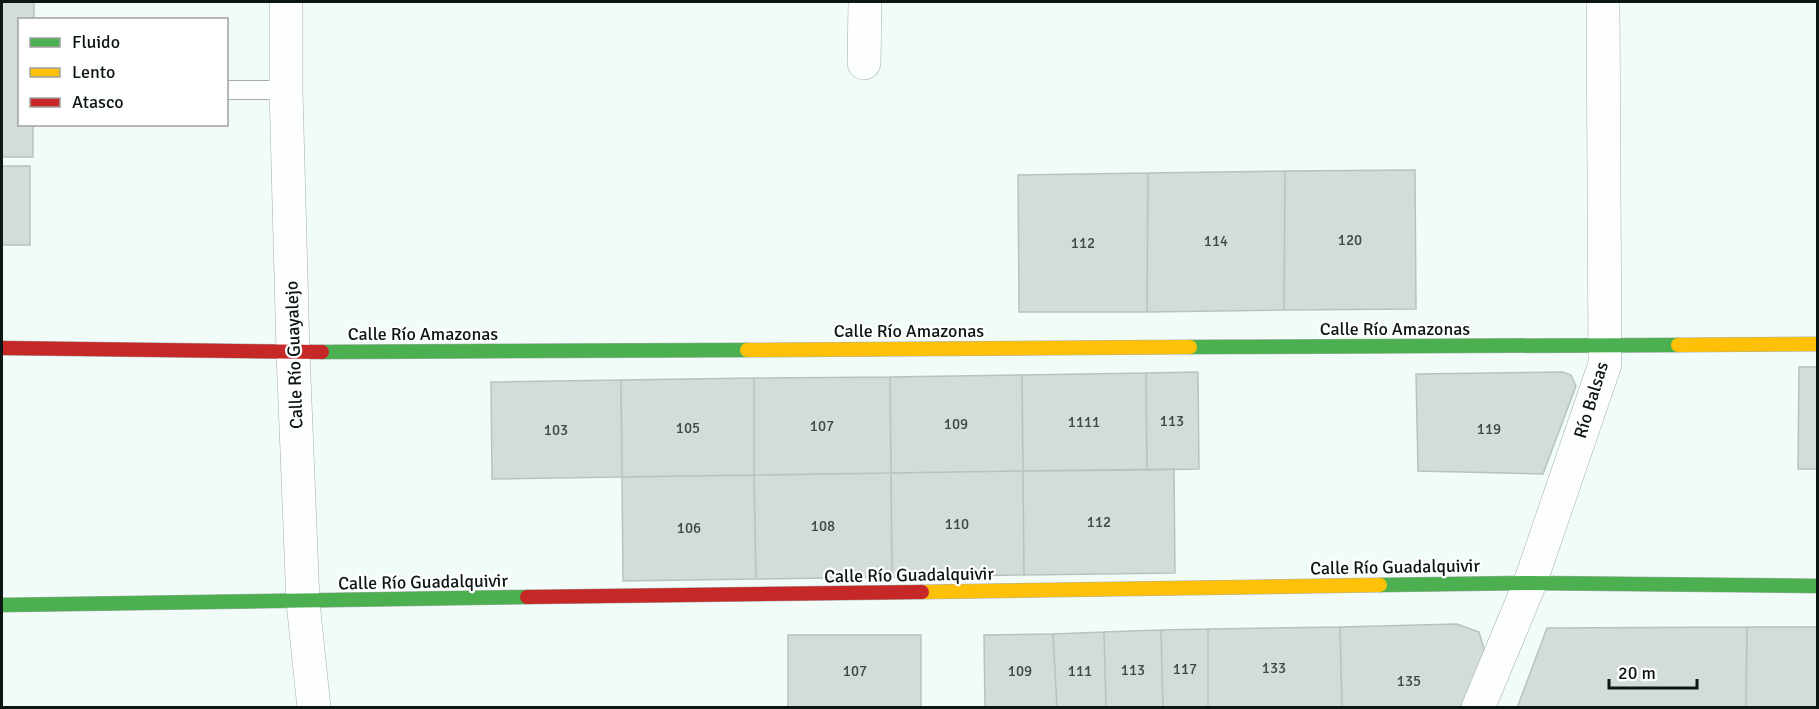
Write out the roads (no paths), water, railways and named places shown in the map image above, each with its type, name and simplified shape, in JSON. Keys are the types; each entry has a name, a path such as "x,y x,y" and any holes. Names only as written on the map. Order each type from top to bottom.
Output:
{"street":[{"name":"Calle Río Guayalejo","path":"286,2 293,352 303,602 314,708"},
{"path":"864,63 866,2"},
{"name":"Río Balsas","path":"1478,708 1530,584 1605,364 1603,2"},
{"name":"Calle Río Amazonas","path":"2,348 293,352 1818,344"},
{"name":"Calle Río Guadalquivir","path":"2,605 1530,584 1818,586"}],"lane":[{"path":"228,90 286,90"}]}
